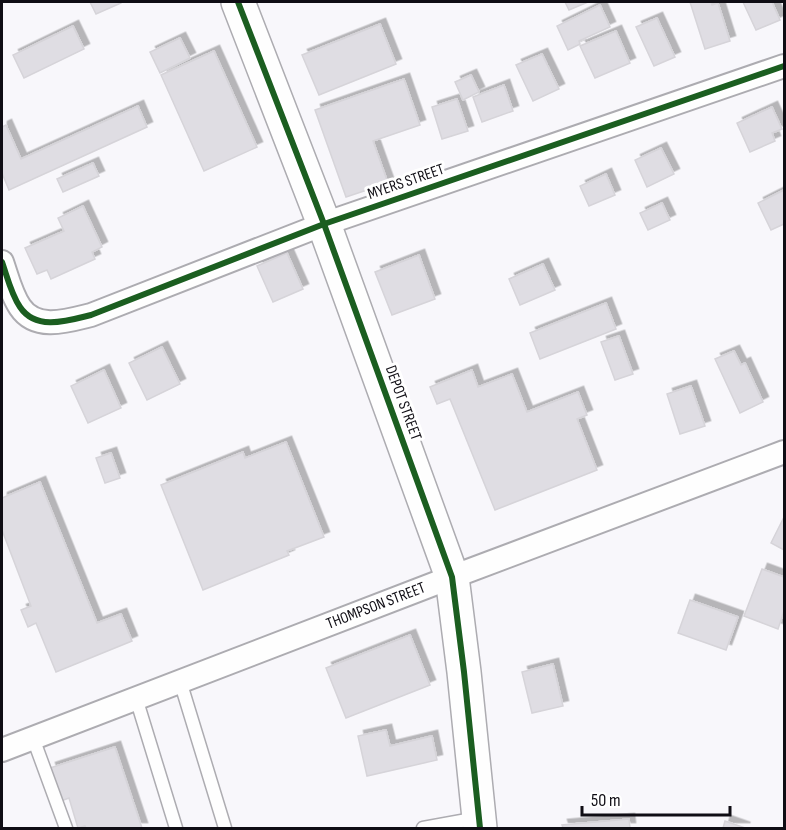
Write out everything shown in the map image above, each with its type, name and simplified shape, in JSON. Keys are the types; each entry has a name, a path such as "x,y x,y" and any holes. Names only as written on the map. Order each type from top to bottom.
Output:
{"main road":[{"name":"DEPOT STREET","path":"238,2 324,224 452,577 479,823"}],"street":[{"name":"MYERS STREET","path":"2,262 20,307 38,322 64,322 91,315 324,224 784,66"},
{"name":"THOMPSON STREET","path":"2,750 784,452"}],"lane":[{"path":"180,681 225,828"},
{"path":"136,698 176,828"},
{"path":"33,738 66,828"},
{"path":"423,828 479,823"}],"building":[{"path":"90,2 121,2 121,3 96,14"},
{"path":"565,2 588,2 569,10"},
{"path":"690,2 711,2 712,5 718,3 730,41 705,49"},
{"path":"743,2 772,2 780,20 756,30"},
{"path":"600,5 610,27 579,41 580,44 568,50 557,26"},
{"path":"657,18 675,57 654,66 636,27"},
{"path":"380,24 396,64 319,95 302,55"},
{"path":"73,26 84,49 24,78 13,55"},
{"path":"616,31 630,63 595,78 580,46"},
{"path":"180,38 190,58 160,73 150,52"},
{"path":"214,51 257,147 204,171 161,75"},
{"path":"542,54 559,89 533,101 516,65"},
{"path":"471,75 479,92 463,100 455,82"},
{"path":"404,79 420,125 373,141 388,183 346,197 315,110"},
{"path":"504,85 513,111 482,122 473,97"},
{"path":"457,99 468,131 442,139 432,107"},
{"path":"138,106 147,127 9,190 2,173 2,127 6,125 21,159"},
{"path":"772,107 782,129 772,133 775,141 750,152 737,123"},
{"path":"661,148 674,174 647,187 635,160"},
{"path":"93,163 99,176 63,192 57,179"},
{"path":"606,174 615,195 589,206 580,186"},
{"path":"784,190 784,224 771,230 758,203"},
{"path":"662,203 670,220 648,230 640,213"},
{"path":"83,206 102,247 92,252 95,259 51,279 47,270 37,274 25,248 64,231 58,218"},
{"path":"287,253 303,289 273,302 257,266"},
{"path":"419,255 435,299 392,315 375,272"},
{"path":"543,264 555,290 520,305 509,279"},
{"path":"606,303 616,329 540,359 530,333"},
{"path":"619,336 633,374 615,380 601,342"},
{"path":"162,347 180,384 147,400 129,363"},
{"path":"734,351 741,365 745,363 763,402 740,413 715,359"},
{"path":"104,370 121,408 88,423 71,386"},
{"path":"472,370 478,387 512,374 527,412 578,392 587,415 577,419 597,470 495,510 450,399 437,404 430,387"},
{"path":"691,386 705,426 680,434 667,394"},
{"path":"286,442 324,537 287,551 289,555 203,590 161,485 243,452 245,458"},
{"path":"111,453 120,478 105,483 96,458"},
{"path":"40,482 97,623 121,614 132,641 56,672 36,623 28,627 21,610 31,606 2,530 2,498"},
{"path":"784,517 784,550 771,543"},
{"path":"762,569 784,577 784,611 778,629 744,616"},
{"path":"690,600 738,617 726,650 678,633"},
{"path":"410,635 430,685 346,718 326,668"},
{"path":"553,664 563,706 532,713 522,672"},
{"path":"386,730 390,746 432,736 437,760 367,776 358,736"},
{"path":"115,747 142,828 86,828 85,826 78,828 69,798 61,801 50,768"},
{"path":"629,819 630,828 563,828 562,825"},
{"path":"725,821 745,828 723,828"}],"cycle path":[{"path":"238,2 324,224 452,577 480,828"},
{"path":"2,262 20,307 34,319 52,322 91,315 324,224 784,66"}]}
